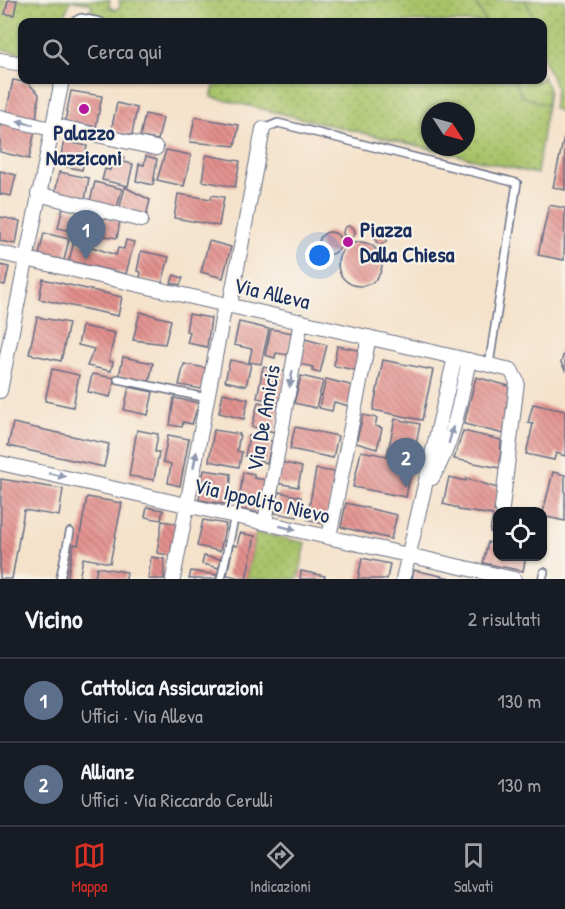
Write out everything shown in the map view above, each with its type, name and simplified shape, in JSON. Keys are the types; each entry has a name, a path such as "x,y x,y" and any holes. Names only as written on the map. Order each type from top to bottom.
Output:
{"street":[{"path":"0,60 18,63"},
{"path":"0,391 59,84"},
{"path":"0,117 156,148"},
{"path":"173,579 207,398 263,129"},
{"path":"38,194 141,220"},
{"name":"Via Alleva","path":"0,253 511,370 517,382 502,507"},
{"name":"Via De Amicis","path":"265,522 301,321"},
{"path":"329,537 369,337"},
{"path":"403,579 426,487 444,459 451,439 462,358"},
{"name":"Via Ippolito Nievo","path":"0,464 514,579"}],"lane":[{"path":"263,129 278,123 517,183 489,364"},
{"path":"118,379 207,398"},
{"path":"221,579 235,515"},
{"path":"60,579 70,532"}],"green space":[{"path":"0,0 70,0 64,18 18,18 18,53 0,49"},
{"path":"70,0 110,0 109,6 114,10 120,7 119,0 474,0 484,18 95,18 89,17 92,4"},
{"path":"474,0 525,0 534,18 484,18"},
{"path":"525,0 565,0 565,114 553,108 556,88 547,67 547,18 534,18"},
{"path":"215,84 516,84 521,96 547,105 537,174 461,156 475,156 475,102 421,102 421,147 211,97"},
{"path":"516,84 547,84 549,89 547,105 521,96"},
{"path":"256,532 306,543 298,579 246,579"}],"building":[{"path":"8,0 17,0 14,15 5,14"},
{"path":"13,80 18,81 18,84 29,84 39,94 36,120 6,114"},
{"name":"Palazzo Nazziconi","path":"71,91 102,96 96,127 65,121"},
{"path":"117,103 137,108 132,135 111,131"},
{"path":"145,114 163,118 158,140 140,137"},
{"path":"195,117 239,125 235,146 190,142"},
{"path":"0,122 35,131 29,159 0,152"},
{"path":"565,138 565,190 553,187"},
{"path":"64,141 87,146 82,170 59,165"},
{"path":"166,150 191,155 184,186 157,180"},
{"path":"113,155 124,157 123,162 133,164 128,186 102,180 105,169 110,170"},
{"path":"206,155 240,161 235,187 202,181"},
{"path":"146,156 157,159 153,185 136,181 139,164 144,165"},
{"path":"0,171 16,175 11,196 0,194"},
{"path":"59,172 89,178 85,200 55,194"},
{"path":"95,182 122,189 117,208 90,201"},
{"path":"125,187 150,200 146,217 119,210"},
{"path":"178,194 211,199 212,195 224,197 219,226 174,218"},
{"path":"549,205 565,208 564,260 538,255"},
{"path":"63,207 90,214 85,234 58,228"},
{"path":"0,217 20,221 16,244 0,241"},
{"path":"102,218 120,221 117,238 99,235"},
{"path":"351,226 355,232 351,238 347,238 343,230"},
{"path":"330,232 340,239 341,243 334,253 330,254 320,247 319,243 326,233"},
{"path":"383,232 386,233 386,243 379,244 376,243 375,236 376,233"},
{"path":"44,233 69,239 64,260 39,255"},
{"path":"126,240 134,242 126,274 69,261 74,241 116,255 118,248 124,249"},
{"path":"209,241 231,247 223,278 201,272"},
{"path":"360,242 375,249 382,264 375,279 360,286 345,279 338,264 345,249"},
{"path":"141,251 169,257 162,283 140,278 141,272 137,271"},
{"path":"0,265 9,267 5,285 0,284"},
{"path":"174,275 183,278 180,285 171,283"},
{"path":"43,279 122,297 118,316 39,299"},
{"path":"140,312 171,320 165,344 133,340"},
{"path":"189,314 211,318 207,347 187,343 190,332 186,331"},
{"path":"37,317 69,323 61,361 29,354"},
{"path":"239,322 269,329 261,364 249,362 252,349 234,345"},
{"path":"82,326 115,333 109,361 113,362 111,371 87,366 94,349 78,345"},
{"path":"271,329 293,333 288,355 276,353 275,358 265,355"},
{"path":"305,339 327,345 320,373 312,371 313,367 299,364"},
{"path":"337,346 359,350 356,370 334,366"},
{"path":"565,349 565,370 561,363"},
{"path":"123,357 153,363 149,383 119,376"},
{"path":"230,360 251,364 246,386 225,381"},
{"path":"383,360 433,370 422,420 373,410"},
{"path":"184,364 206,368 202,389 179,385"},
{"path":"263,367 286,372 280,402 257,398"},
{"path":"52,369 79,375 73,407 45,401"},
{"path":"92,374 115,378 110,397 88,392"},
{"path":"301,376 323,381 316,408 294,403"},
{"path":"476,377 509,386 504,434 464,424"},
{"path":"326,379 354,386 349,406 334,402 332,411 319,408"},
{"path":"129,387 153,392 148,415 124,410"},
{"path":"223,393 248,399 244,419 219,413"},
{"path":"174,398 199,403 192,424 183,422 182,427 170,425"},
{"path":"258,402 280,406 275,432 252,427"},
{"path":"533,404 565,411 565,456 556,453 554,460 526,454 533,424 528,423"},
{"path":"363,415 377,418 375,426 382,428 377,449 356,443"},
{"path":"395,419 420,424 406,497 353,487 361,451 387,456"},
{"path":"13,423 109,444 104,467 8,446"},
{"path":"295,427 338,436 333,458 290,449"},
{"path":"137,430 158,434 155,452 159,452 154,480 129,476"},
{"path":"214,430 240,434 237,451 242,452 239,467 209,461"},
{"path":"463,431 501,440 500,468 454,459"},
{"path":"168,435 189,439 180,486 168,483 171,464 163,462"},
{"path":"249,436 272,441 267,463 245,456"},
{"path":"281,462 302,467 298,487 277,483"},
{"path":"316,469 335,472 326,525 307,519"},
{"path":"204,470 231,474 230,505 199,500"},
{"path":"243,472 254,474 254,478 266,480 261,513 238,509"},
{"path":"553,472 565,475 565,521 547,517 547,507 544,507"},
{"path":"449,477 466,481 466,478 500,489 495,507 493,507 493,515 458,510 458,508 443,504"},
{"path":"1,479 63,489 59,516 24,510 12,579 0,579"},
{"path":"279,492 301,497 297,517 275,513"},
{"path":"87,497 122,503 110,563 83,558 79,579 67,579 74,544 78,545"},
{"path":"346,503 397,515 391,539 341,527"},
{"path":"147,507 163,510 161,520 145,517"},
{"path":"493,515 493,532 490,532"},
{"path":"203,520 226,524 220,551 197,546"},
{"path":"162,521 179,524 174,556 157,553"},
{"path":"240,533 255,536 246,579 227,575 233,545 237,546"},
{"path":"488,542 493,544 493,561 525,561 523,571 483,563"},
{"path":"204,556 221,559 219,568 202,564"},
{"path":"151,557 164,559 164,579 148,579"},
{"path":"362,558 390,564 387,579 358,579"},
{"path":"97,567 127,572 126,579 95,579"},
{"path":"414,570 450,578 412,579"},
{"path":"191,571 217,575 216,579 189,579"},
{"path":"301,571 325,576 324,579 300,579"}],"place":[{"name":"Palazzo Nazziconi","path":"84,109"},
{"name":"Piazza Dalla Chiesa","path":"348,242"},
{"name":"Cattolica Assicurazioni","path":"86,260"},
{"name":"Allianz","path":"406,488"}]}
